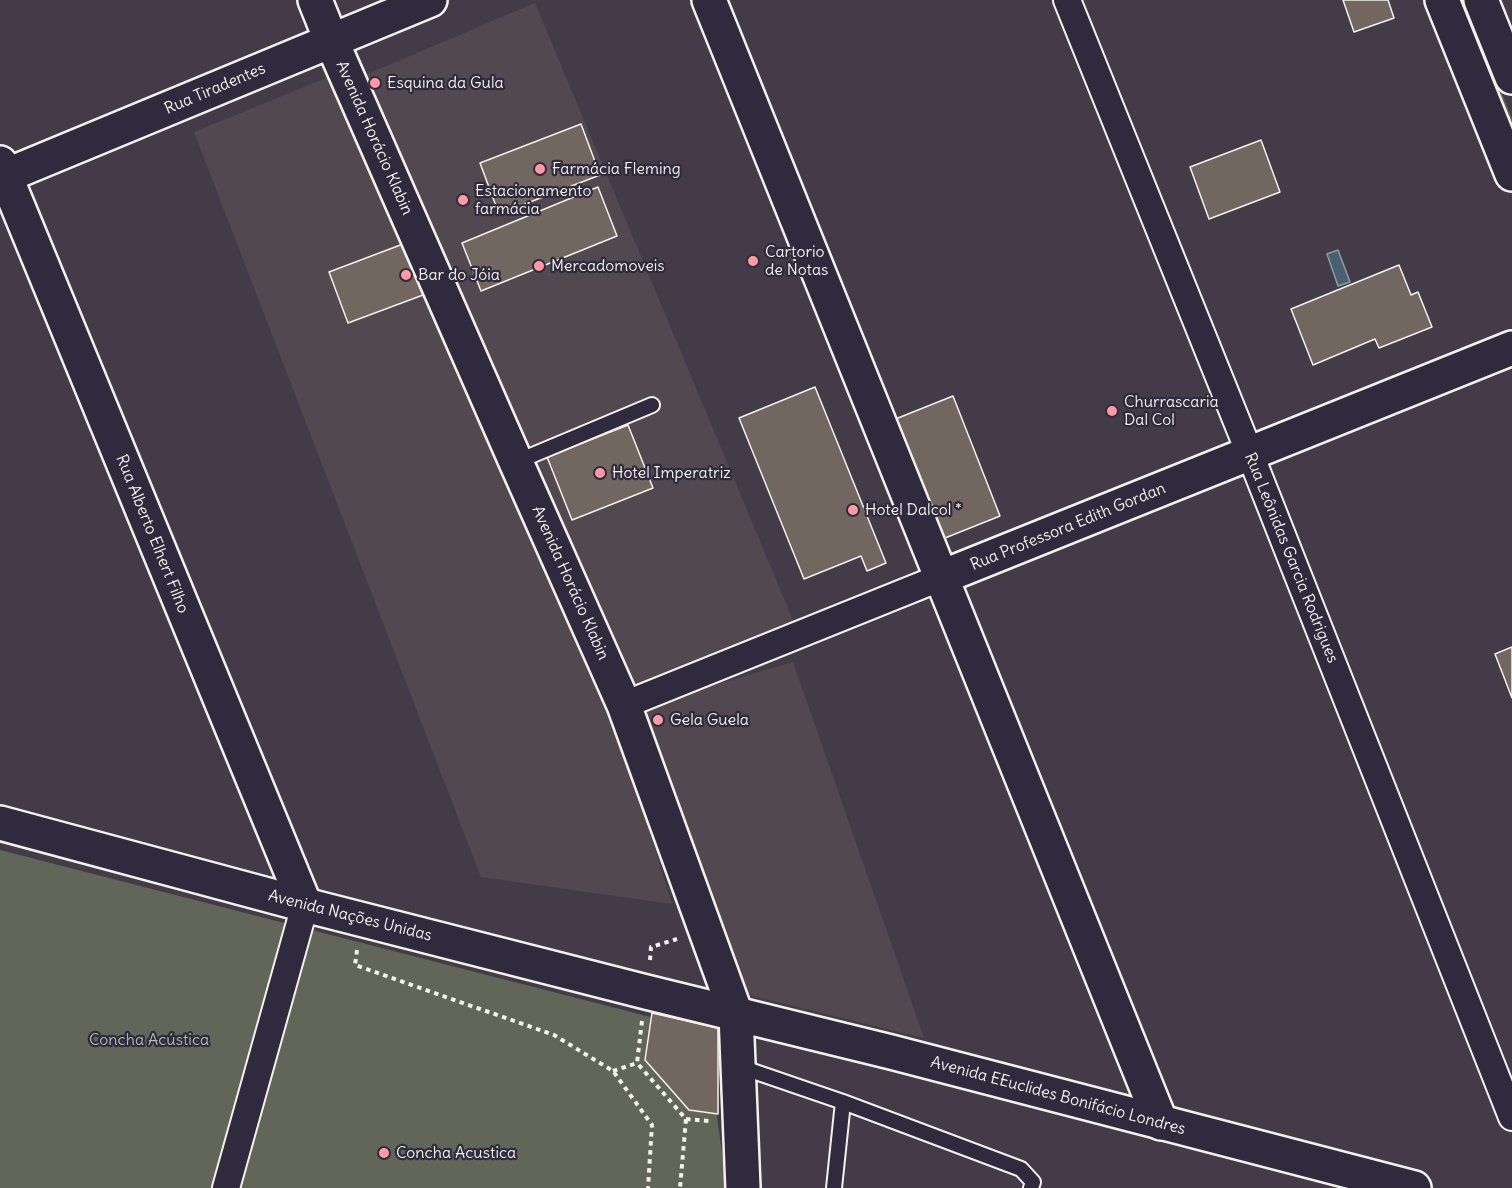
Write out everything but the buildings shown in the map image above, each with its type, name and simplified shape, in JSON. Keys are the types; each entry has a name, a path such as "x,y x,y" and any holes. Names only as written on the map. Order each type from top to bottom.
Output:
{"street":[{"name":"Avenida Horácio Klabin","path":"315,0 624,705 736,1014 743,1188"},
{"name":"Rua Tiradentes","path":"2,173 430,0"},
{"path":"709,0 1161,1123"},
{"name":"Rua Leônidas Garcia Rodrigues","path":"1067,0 1250,454 1512,1117"},
{"path":"1442,0 1512,174"},
{"path":"1480,0 1512,77"},
{"name":"Rua Alberto Elhert Filho","path":"2,173 305,905"},
{"name":"Rua Professora Edith Gordan","path":"624,705 1512,348"},
{"name":"Avenida Nações Unidas","path":"0,823 305,905 644,1004 702,1006"},
{"path":"226,1188 305,905"},
{"name":"Avenida EEuclides Bonifácio Londres","path":"702,1006 903,1055 1414,1188"}],"lane":[{"path":"516,462 652,405"},
{"path":"738,1066 843,1102 1022,1169 1033,1182 1031,1188"},
{"path":"834,1188 843,1102"}],"path":[{"path":"680,1188 686,1119 637,1063 651,947 706,933"},
{"path":"358,947 355,965 554,1035 614,1071 652,1125 648,1188"},
{"path":"614,1071 637,1063"}],"shaded area":[{"path":"535,3 795,625 626,697 365,75"},
{"path":"336,74 612,712 672,904 481,877 194,132"},
{"path":"793,662 924,1038 736,992 633,709"}],"green space":[{"path":"1457,0 1465,0 1512,119 1512,138"},
{"name":"Concha Acústica","path":"0,850 705,1031 727,1188 0,1188"}],"water":[{"path":"1338,250 1350,282 1338,286 1327,254"}],"place":[{"name":"Esquina da Gula","path":"375,83"},
{"name":"Farmácia Fleming","path":"540,169"},
{"name":"Estacionamento farmácia","path":"463,200"},
{"name":"Cartorio de Notas","path":"753,261"},
{"name":"Mercadomoveis","path":"539,266"},
{"name":"Bar do Jóia","path":"406,275"},
{"name":"Churrascaria Dal Col","path":"1112,411"},
{"name":"Hotel Imperatriz","path":"600,473"},
{"name":"Hotel Dalcol *","path":"853,510"},
{"name":"Gela Guela","path":"658,720"},
{"name":"Concha Acustica","path":"384,1153"}]}
